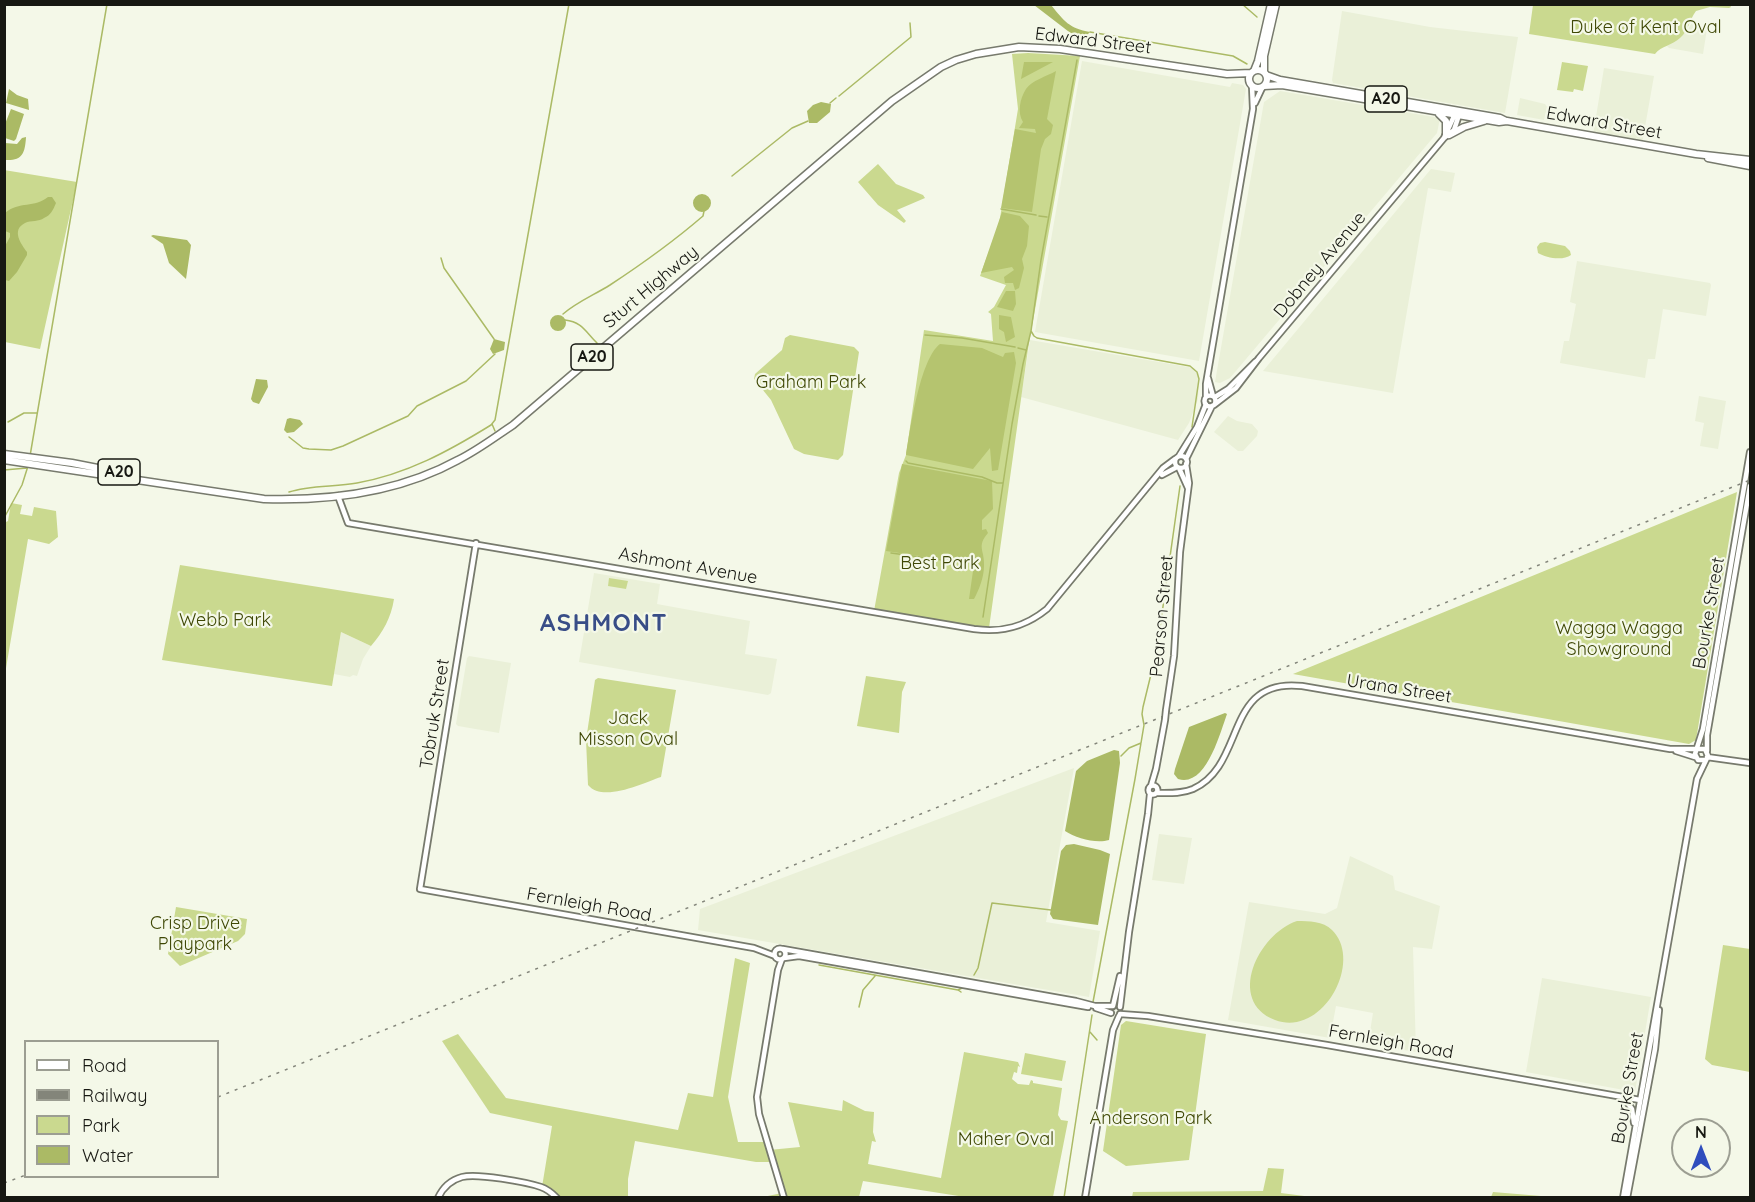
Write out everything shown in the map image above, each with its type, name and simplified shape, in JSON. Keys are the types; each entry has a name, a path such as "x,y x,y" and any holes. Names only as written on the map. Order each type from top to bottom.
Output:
{"highway":[{"path":"1251,85 1249,78 1258,61 1271,4"},
{"path":"1263,87 1267,81 1264,56 1276,4"},
{"name":"Edward Street","path":"956,60 999,49 1038,47 1227,74 1253,72"},
{"name":"Sturt Highway","path":"4,454 99,468 165,484 264,499 295,500 338,496 408,481 458,461 513,425 892,101 941,67 956,60"},
{"name":"A20","path":"1253,72 1258,70 1265,73"},
{"name":"Edward Street","path":"1265,73 1280,80 1487,120 1507,121 1696,154 1750,166"},
{"name":"Edward Street","path":"1227,74 1251,85"},
{"name":"A20","path":"1251,85 1256,88 1263,87"},
{"name":"Edward Street","path":"1263,87 1282,85 1434,112 1500,118 1507,121"},
{"path":"1434,112 1443,116 1446,121 1446,136 1464,127 1487,120"},
{"name":"Edward Street","path":"1696,154 1750,160"},
{"name":"Sturt Highway","path":"4,460 29,459"}],"street":[{"path":"1157,478 1163,468 1177,457 1197,427 1206,404 1207,376 1253,109 1251,85"},
{"path":"1253,109 1263,87"},
{"name":"Dobney Avenue","path":"1186,461 1213,405 1236,388 1446,136 1454,130 1457,114"},
{"path":"1206,397 1228,389 1259,358"},
{"path":"1206,404 1213,405 1216,400 1207,376"},
{"name":"Bourke Street","path":"1625,1197 1697,779 1697,749 1704,724 1750,452"},
{"path":"1157,478 1170,468 1178,467 1186,461 1177,457"},
{"path":"1177,457 1178,467 1188,488"},
{"name":"Pearson Street","path":"1113,1030 1120,1011 1129,932 1154,790 1174,656 1180,552 1188,488 1186,461"},
{"name":"Ashmont Avenue","path":"338,496 348,523 974,629 997,631 1023,624 1039,615 1053,603 1157,478"},
{"name":"Bourke Street","path":"1697,779 1707,755 1707,735 1727,609 1750,491"},
{"name":"Tobruk Street","path":"420,889 476,543"},
{"name":"Urana Street","path":"1154,790 1174,793 1196,787 1216,771 1244,711 1257,697 1282,686 1302,686 1670,749 1701,760 1707,755 1701,747 1670,749"},
{"path":"1707,755 1750,763"},
{"name":"Fernleigh Road","path":"420,889 754,948 781,949 1095,1006 1113,1006 1120,1011"},
{"name":"Pearson Street","path":"1113,1030 1111,1013 1129,932"},
{"name":"Fernleigh Road","path":"754,948 779,958 799,956 1099,1008 1111,1013 1120,1011 1640,1100"},
{"path":"779,958 786,953 781,949 776,951 779,958 778,970 757,1097 759,1114 784,1197"},
{"name":"Bourke Street","path":"1625,1197 1655,1049 1662,983"},
{"path":"1085,1197 1113,1030"},
{"path":"1620,1096 1629,1103 1634,1113 1633,1143"},
{"path":"438,1197 449,1183 471,1175 537,1186 556,1197"}],"shaded area":[{"path":"1342,11 1430,27 1518,37 1505,113 1333,83"},
{"path":"1693,21 1707,29 1703,54 1669,48 1667,46 1687,31"},
{"path":"1082,61 1230,87 1232,83 1243,85 1246,89 1199,361 1035,332"},
{"path":"1024,62 1053,62 1021,79"},
{"path":"1604,68 1654,76 1642,144 1593,135"},
{"path":"1056,71 1047,119 1053,125 1051,134 1045,139 1041,149 1032,212 1001,208 1015,129 1036,133 1035,129 1019,128 1023,122 1020,110 1022,97 1032,84"},
{"path":"1280,91 1440,118 1437,133 1230,378 1220,383 1215,382 1264,102"},
{"path":"1520,98 1545,104 1547,107 1544,120 1517,115"},
{"path":"1431,169 1455,173 1451,192 1428,188 1393,393 1263,371"},
{"path":"1002,212 1020,216 1029,226 1027,246 1022,259 1024,268 1019,288 1015,290 1013,283 1005,283 1004,277 1014,270 1012,267 981,273"},
{"path":"1577,261 1710,283 1706,316 1663,309 1655,359 1648,359 1645,378 1560,363 1564,341 1569,341 1576,304 1570,302"},
{"path":"1006,291 1015,291 1016,304 1013,311 997,307"},
{"path":"999,315 1011,317 1015,337 1006,342 1004,332 999,329"},
{"path":"1030,340 1194,368 1199,378 1198,399 1189,423 1178,440 1021,397"},
{"path":"940,344 982,348 1003,357 1005,353 1014,352 1016,363 998,470 992,471 990,448 973,469 906,455 913,413 922,379 933,352"},
{"path":"1699,396 1726,401 1718,449 1700,446 1704,423 1695,421"},
{"path":"1228,416 1237,421 1252,424 1258,431 1257,436 1243,451 1238,451 1214,432"},
{"path":"902,464 992,481 993,509 982,520 982,530 986,529 988,533 982,542 983,575 974,599 969,599 974,564 886,551"},
{"path":"594,573 660,584 657,604 750,621 745,654 777,659 771,693 768,695 579,662"},
{"path":"341,632 371,646 357,676 334,674"},
{"path":"469,656 511,663 499,733 456,724"},
{"path":"1074,768 1046,922 1100,931 1089,997 698,930 700,909"},
{"path":"1159,834 1192,838 1184,884 1152,880"},
{"path":"1350,856 1393,876 1395,890 1440,906 1432,949 1413,947 1416,1052 1368,1044 1373,1013 1336,1006 1330,1038 1228,1020 1249,902 1325,914 1337,908"},
{"path":"1542,978 1651,997 1635,1092 1526,1072"}],"green space":[{"name":"Duke of Kent Oval","path":"1533,5 1730,5 1729,8 1710,7 1696,11 1683,35 1655,54 1529,34"},
{"name":"Best Park","path":"1012,54 1080,56 1028,349 989,628 874,611 899,473 906,455 924,330 993,341 991,314 988,312 994,307 1006,285 980,276 999,224 1018,109"},
{"path":"1562,62 1588,66 1583,91 1557,90"},
{"path":"878,164 896,184 923,195 925,198 897,210 906,221 904,223 878,205 858,182"},
{"path":"4,170 77,182 40,349 5,342"},
{"path":"1540,243 1565,246 1571,255 1554,258 1538,253 1537,247"},
{"name":"Graham Park","path":"790,335 854,347 859,352 843,455 838,460 804,454 794,449 771,400 754,379 755,374 782,350 785,338"},
{"name":"Wagga Wagga Showground","path":"1737,492 1696,740 1689,744 1293,674"},
{"path":"11,503 22,505 20,514 32,516 34,507 56,511 58,537 49,544 28,539 5,674 4,523 8,521"},
{"name":"Webb Park","path":"180,565 394,599 386,624 371,646 341,632 332,686 162,660"},
{"path":"609,578 628,581 626,589 608,586"},
{"path":"866,676 906,682 902,692 899,733 857,726"},
{"name":"Jack Misson Oval","path":"598,678 676,690 661,777 613,792 595,790 588,785 586,740 595,680"},
{"name":"Crisp Drive Playpark","path":"176,907 247,919 245,934 238,941 180,966 168,954"},
{"path":"1297,921 1320,923 1332,930 1341,944 1343,960 1341,977 1334,993 1323,1008 1309,1018 1293,1023 1275,1020 1260,1011 1252,998 1250,984 1253,968 1270,939 1283,928"},
{"path":"1723,945 1750,949 1750,1072 1712,1065 1705,1059"},
{"name":"Maher Oval","path":"735,958 750,963 728,1097 738,1142 767,1142 769,1150 800,1147 788,1102 842,1111 843,1100 865,1111 874,1112 873,1132 876,1142 872,1141 868,1164 941,1178 964,1052 1018,1062 1020,1067 1018,1066 1017,1073 1014,1072 1012,1079 1018,1084 1029,1085 1031,1080 1033,1083 1062,1088 1058,1115 1061,1120 1068,1121 1053,1197 965,1197 863,1181 859,1197 763,1197 782,1193 773,1162 756,1162 635,1141 628,1179 628,1197 557,1197 542,1187 552,1126 490,1113 442,1041 458,1034 506,1098 678,1130 688,1093 713,1097"},
{"name":"Anderson Park","path":"1126,1021 1206,1034 1189,1160 1126,1166 1103,1151 1121,1025"},
{"path":"1025,1053 1066,1061 1062,1081 1021,1074"},
{"path":"1268,1168 1284,1169 1281,1193 1312,1197 1132,1197 1133,1192 1263,1191"},
{"path":"1493,1192 1541,1196 1541,1197 1491,1197"}],"water":[{"path":"1034,5 1051,5 1068,23 1090,32 1086,36 1077,38"},
{"path":"9,89 28,99 29,110 6,103"},
{"path":"821,102 831,104 830,112 817,123 809,123 807,111 813,105"},
{"path":"11,109 24,114 14,141 5,138 5,124"},
{"path":"26,137 22,155 19,158 5,160 5,143 17,144"},
{"path":"702,194 708,197 711,203 708,209 702,212 696,209 693,203 696,197"},
{"path":"52,197 56,203 50,214 42,219 25,223 19,229 18,237 27,255 17,272 9,281 5,280 5,246 10,233 5,231 5,213 10,209"},
{"path":"151,236 187,240 191,245 186,279 169,263 163,244"},
{"path":"555,315 561,315 566,323 564,329 555,331 550,326 550,320"},
{"path":"494,339 505,342 504,350 493,354 490,349"},
{"path":"256,379 267,380 268,387 259,404 251,399"},
{"path":"287,419 300,420 303,424 294,432 287,433 284,430"},
{"path":"1227,714 1216,745 1204,767 1188,780 1178,779 1174,774 1175,769 1189,727"},
{"path":"1114,750 1119,751 1120,763 1109,840 1086,840 1065,831 1076,771 1087,761"},
{"path":"1074,844 1110,854 1098,925 1053,919 1050,914 1061,851 1066,845"}],"waterway":[{"path":"30,456 107,4"},
{"path":"289,492 305,488 357,483 393,474 459,444 491,425 495,420 569,4"},
{"path":"1242,4 1257,17"},
{"path":"839,96 911,37 910,23"},
{"path":"1090,32 1233,56 1247,64"},
{"path":"1081,37 1081,45"},
{"path":"1077,60 1041,260 1031,331 1037,338 1190,366 1197,372 1199,379 1192,427"},
{"path":"830,103 836,98"},
{"path":"732,176 792,128 808,121"},
{"path":"1001,209 1036,215"},
{"path":"563,314 658,252 703,216 704,211"},
{"path":"1039,216 1047,217"},
{"path":"441,258 444,268 494,339"},
{"path":"565,320 579,325 597,343"},
{"path":"983,617 1012,424 1031,331"},
{"path":"925,335 962,338 1015,347"},
{"path":"1018,348 1026,350"},
{"path":"289,437 303,448 331,450 343,446 408,416 417,406 466,381 495,354"},
{"path":"8,422 24,413 37,413"},
{"path":"492,424 495,431"},
{"path":"906,461 1003,483"},
{"path":"4,518 22,485 28,466"},
{"path":"4,470 27,468"},
{"path":"1156,656 1180,486"},
{"path":"891,553 957,562"},
{"path":"1093,1002 1135,779 1144,725 1143,707 1153,666"},
{"path":"1121,756 1129,748 1141,743"},
{"path":"974,975 978,968 992,903 1051,910"},
{"path":"819,965 958,990"},
{"path":"859,1007 863,990 875,976"},
{"path":"961,992 958,990 962,988"},
{"path":"1064,1198 1092,1015"},
{"path":"1090,1032 1097,1040"}],"railway":[{"path":"219,1097 1750,480"},
{"path":"4,1183 24,1176"}],"district":[{"name":"ASHMONT","path":"604,624"}]}
